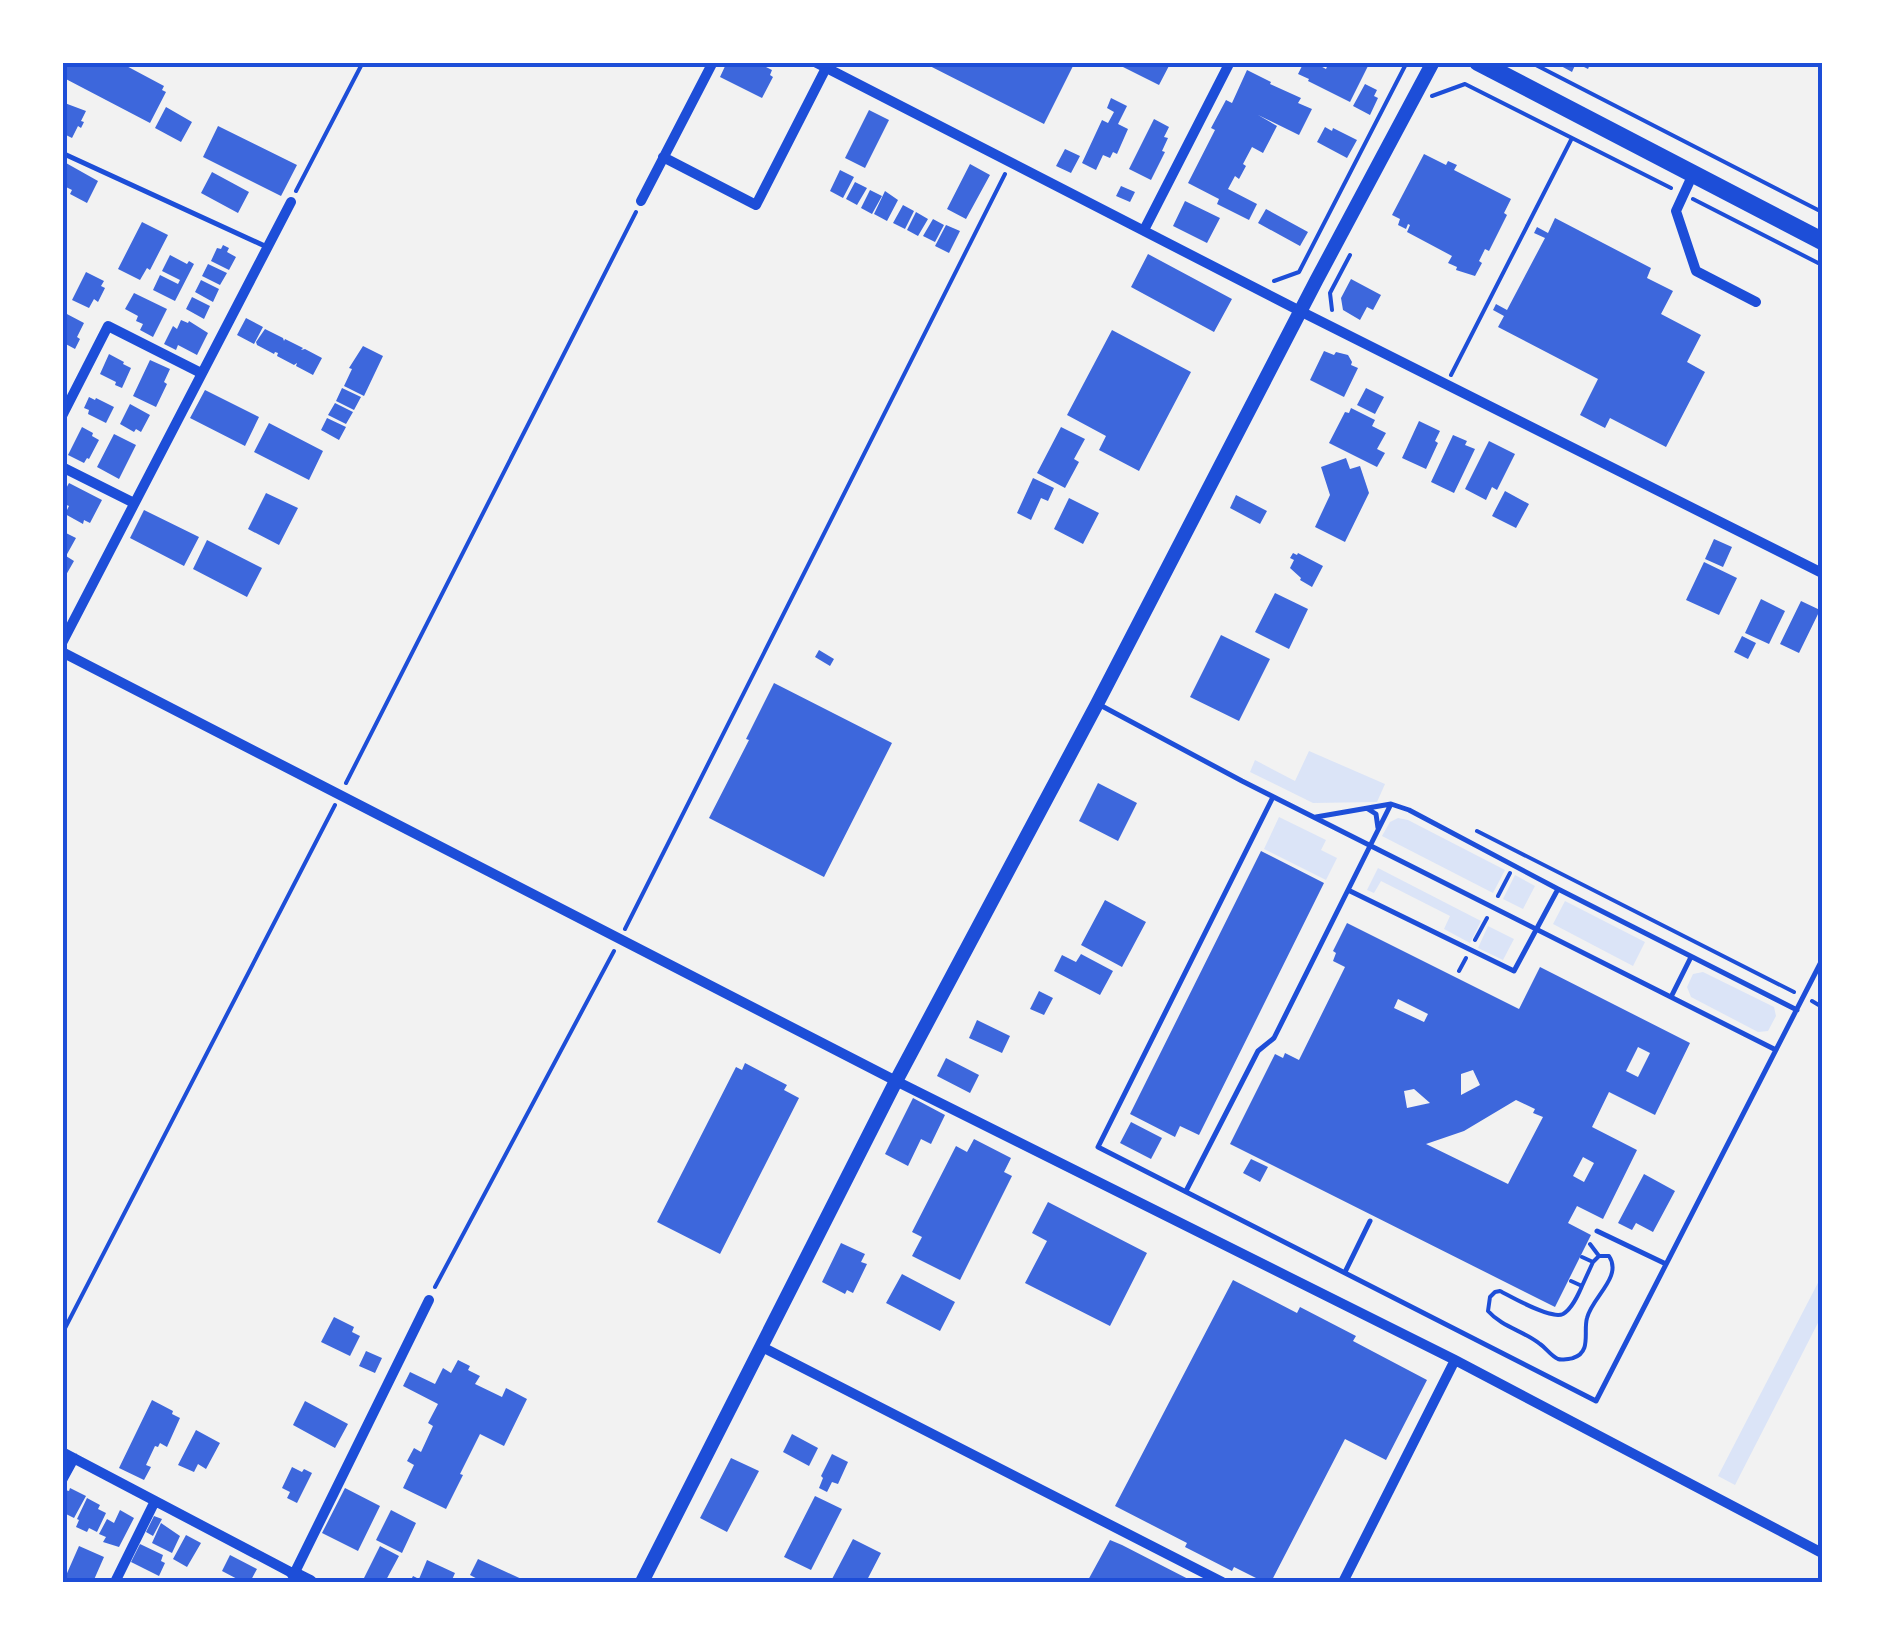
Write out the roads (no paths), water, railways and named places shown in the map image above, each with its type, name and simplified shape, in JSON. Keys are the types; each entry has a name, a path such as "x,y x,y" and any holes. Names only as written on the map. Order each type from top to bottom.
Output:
{"main road":[{"path":"1478,62 1822,240"}],"street":[{"path":"641,201 713,62"},
{"path":"1144,230 1230,62"},
{"path":"642,1582 896,1081 1434,62"},
{"path":"663,157 756,205 821,66 1822,573"},
{"path":"1693,174 1676,211 1696,271 1756,302"},
{"path":"62,642 291,202"},
{"path":"62,416 108,326 201,373"},
{"path":"62,466 134,502"},
{"path":"62,652 896,1081 1455,1360 1822,1553"},
{"path":"294,1574 428,1300"},
{"path":"762,1346 1222,1582"},
{"path":"1343,1582 1455,1360"},
{"path":"62,1452 310,1582"},
{"path":"62,1480 74,1458"},
{"path":"114,1582 155,1500"}],"lane":[{"path":"62,154 267,248"},
{"path":"1097,704 1313,818 1776,1051"},
{"path":"1273,796 1098,1147 1596,1401 1822,960"},
{"path":"1313,818 1391,804 1409,810 1797,1010"},
{"path":"1186,1191 1258,1051 1274,1038 1391,804"},
{"path":"1365,808 1376,814 1378,829"},
{"path":"1348,890 1514,971 1558,889"},
{"path":"1670,997 1691,957"},
{"path":"1345,1272 1370,1221"},
{"path":"1597,1231 1666,1264"}]}
